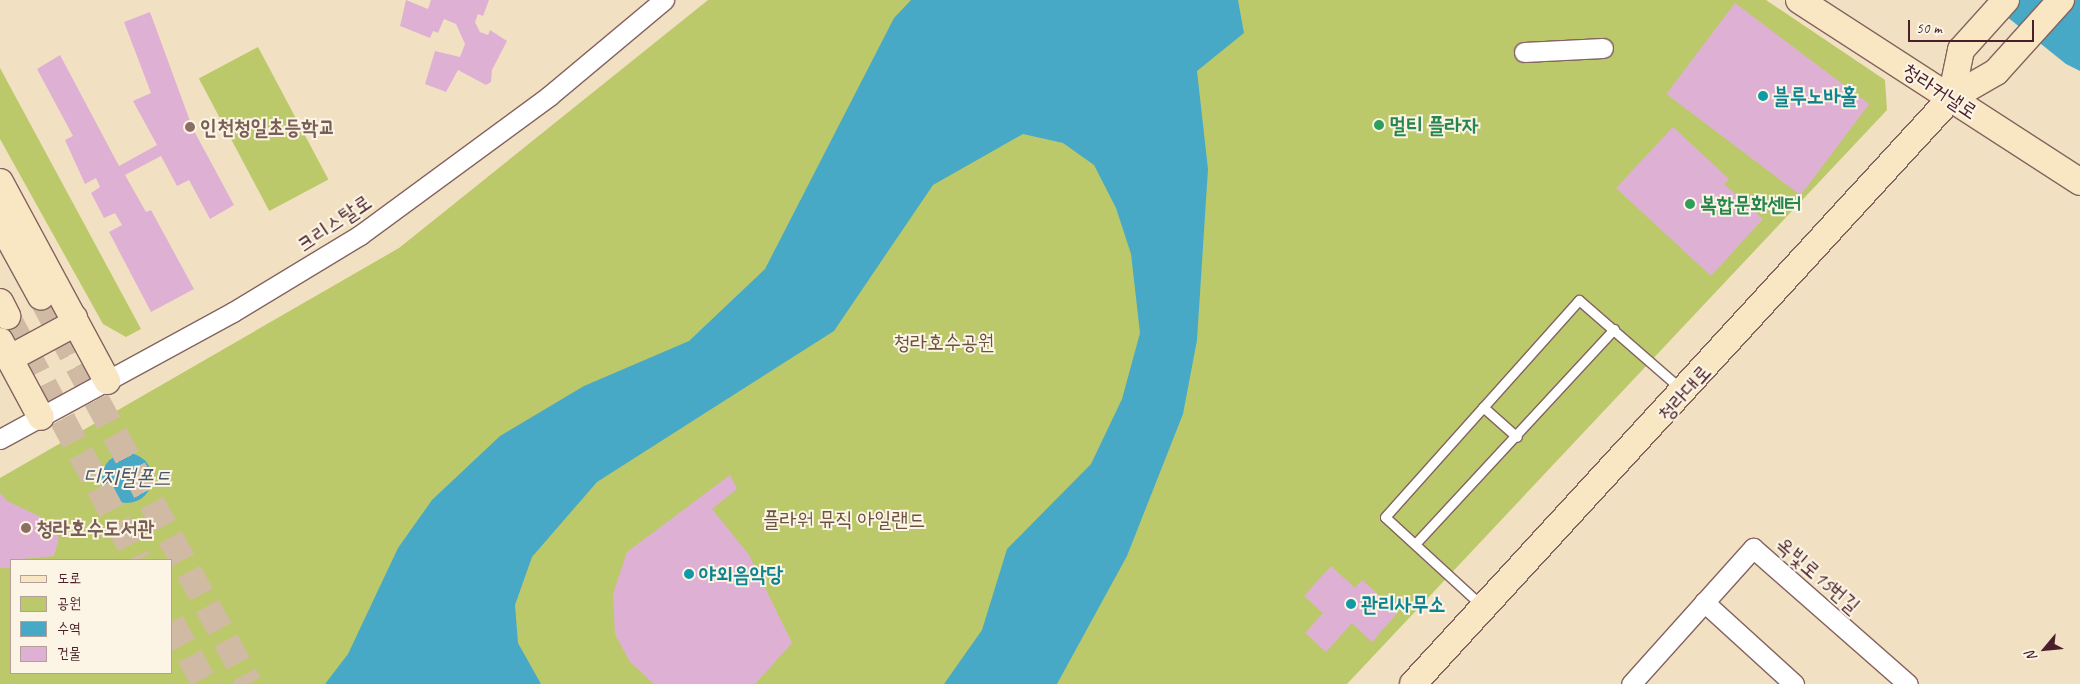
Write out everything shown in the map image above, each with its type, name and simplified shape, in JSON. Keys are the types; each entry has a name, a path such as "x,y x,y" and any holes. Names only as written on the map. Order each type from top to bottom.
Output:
{"street":[{"name":"크리스탈로","path":"0,439 360,235 549,96 664,0"},
{"name":"청라커낼로","path":"1799,0 2080,182"},
{"path":"1952,98 1961,50 2006,0"},
{"path":"1952,98 1996,72 2061,0"},
{"path":"1524,52 1603,48"},
{"name":"청라대로","path":"1413,684 1685,393 1952,98"},
{"path":"0,182 107,380"},
{"path":"0,222 41,298"},
{"path":"4,348 16,355 68,327 74,318"},
{"path":"4,348 41,417"},
{"name":"옥빛로15번길","path":"1704,602 1753,548 1908,684"},
{"path":"1631,684 1704,602 1794,684"}],"lane":[{"path":"1485,609 1385,517 1579,300 1685,393"},
{"path":"1415,544 1517,437 1614,329"},
{"path":"1484,407 1517,437"}],"green space":[{"name":"청라호수공원","path":"708,0 1766,0 1885,80 1887,110 1347,684 0,684 0,478 399,248"},
{"path":"258,47 328,179 269,211 199,78"},
{"path":"0,68 141,329 126,337 103,324 0,139"}],"water":[{"path":"911,0 1238,0 1244,33 1197,71 1208,169 1197,340 1183,414 1127,556 1057,684 944,684 982,630 1007,549 1091,464 1122,399 1140,333 1131,254 1116,208 1094,165 1063,143 1023,134 933,185 834,331 597,482 532,557 515,605 518,643 541,684 325,684 348,654 398,548 432,500 500,436 584,386 689,341 765,269 894,18"},
{"path":"1986,0 2080,0 2080,71 2066,64"},
{"name":"디지털폰드","path":"127,453 136,455 147,464 152,478 150,487 141,498 127,503 118,501 107,492 102,478 104,469 113,458"}],"building":[{"path":"406,0 428,9 431,0 489,0 483,16 478,14 475,22 480,32 488,35 490,30 507,41 492,70 491,82 486,85 458,70 446,92 425,84 435,51 460,57 465,44 456,24 444,19 438,33 433,31 430,38 400,26"},
{"name":"블루노바홀","path":"1735,3 1869,104 1801,195 1666,94"},
{"path":"150,12 193,129 234,205 210,219 189,180 177,186 161,156 125,175 146,212 151,210 194,289 151,312 109,232 122,225 115,213 104,218 91,193 100,187 96,178 85,184 65,140 73,136 37,69 60,55 119,166 157,145 133,101 151,93 124,22"},
{"name":"복합문화센터","path":"1673,127 1729,179 1724,184 1763,219 1711,276 1616,188"},
{"name":"야외음악당","path":"730,475 737,489 712,509 749,555 792,643 755,684 654,684 630,662 615,634 613,594 627,552"},
{"name":"청라호수도서관","path":"0,493 7,501 43,518 59,538 54,556 10,559 10,568 0,568"},
{"name":"관리사무소","path":"1331,566 1355,588 1362,580 1398,612 1372,642 1352,623 1326,652 1305,633 1323,613 1304,596"}],"tunnel":[{"path":"41,297 249,684"},
{"path":"7,316 137,559"},
{"path":"172,624 205,684"}],"place":[{"name":"블루노바홀","path":"1763,96"},
{"name":"멀티 플라자","path":"1379,125"},
{"name":"인천청일초등학교","path":"190,127"},
{"name":"복합문화센터","path":"1690,204"},
{"name":"청라호수도서관","path":"26,528"},
{"name":"야외음악당","path":"689,574"},
{"name":"관리사무소","path":"1351,604"}],"park label":[{"name":"플라워 뮤직 아일랜드","path":"844,519"}]}
